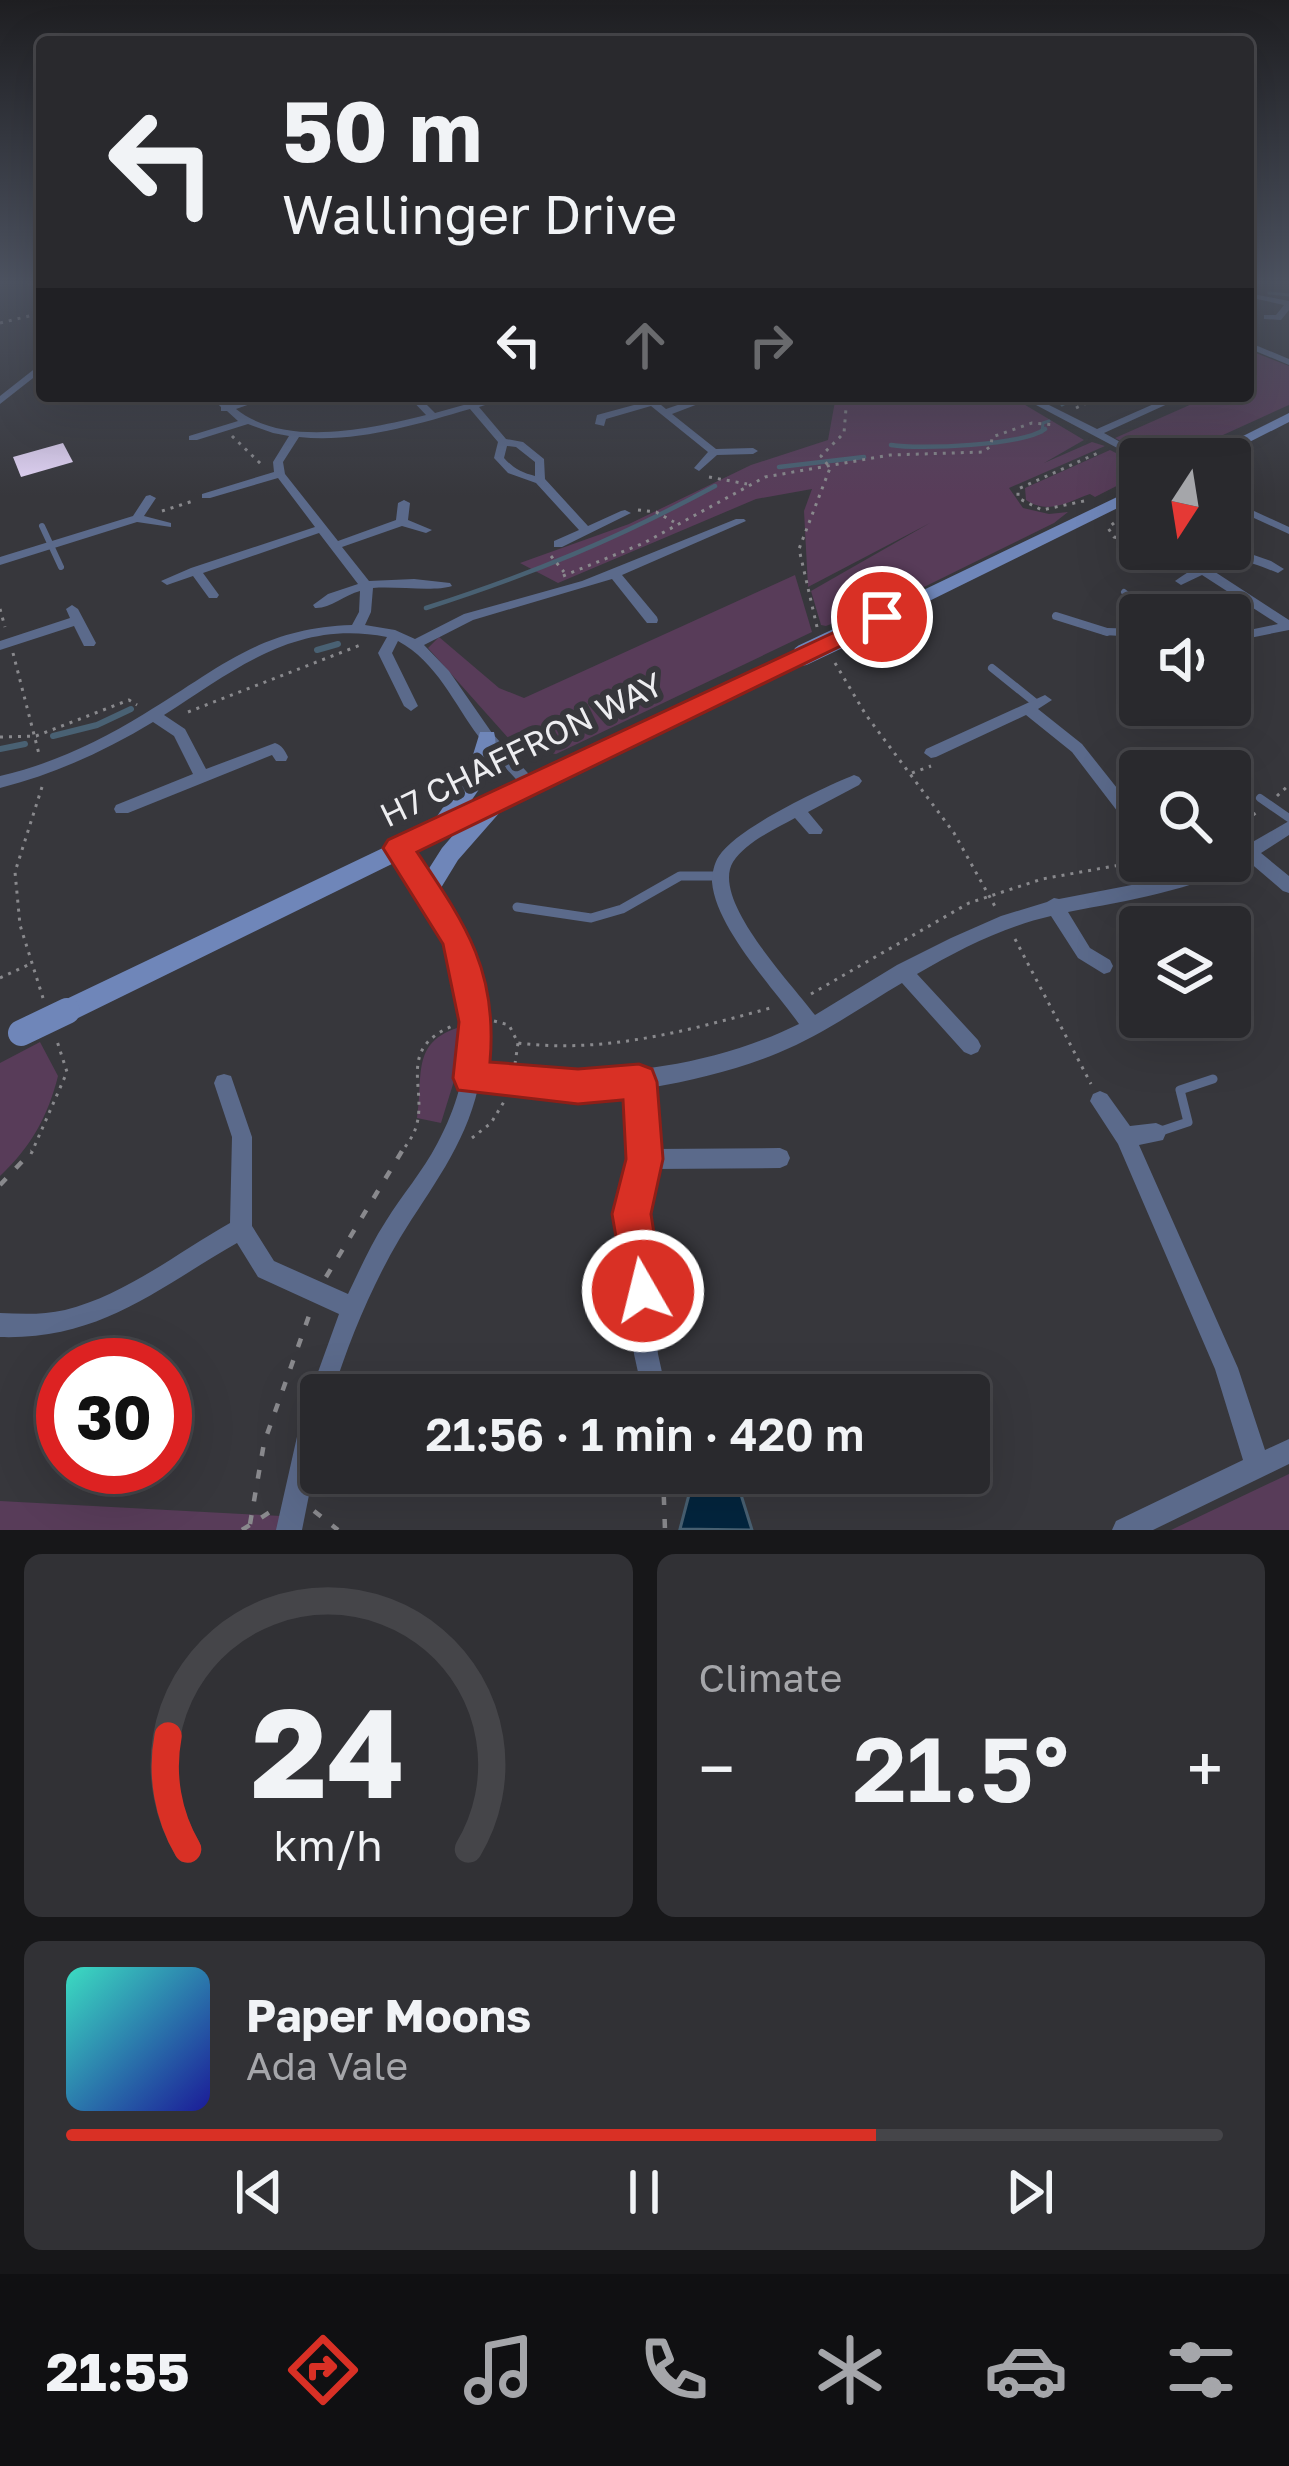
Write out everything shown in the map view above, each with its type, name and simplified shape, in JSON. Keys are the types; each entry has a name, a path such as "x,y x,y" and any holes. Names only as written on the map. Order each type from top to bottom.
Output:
{"street":[{"path":"0,401 36,372"},
{"path":"0,386 17,387"},
{"path":"219,402 248,421 295,434 383,429 484,402"},
{"path":"225,409 248,402"},
{"path":"419,402 432,416"},
{"path":"600,424 601,417 640,402"},
{"path":"651,402 714,452 753,451"},
{"path":"664,413 696,402"},
{"path":"1035,402 1118,444"},
{"path":"1097,434 1167,402"},
{"path":"472,405 503,442 532,452 540,461 540,480"},
{"path":"1246,438 1289,417"},
{"path":"193,438 248,421"},
{"path":"295,434 278,462 280,474 367,587 357,629"},
{"path":"503,442 499,458 504,466 540,480 587,531"},
{"path":"699,468 714,452"},
{"path":"206,496 280,474"},
{"path":"137,518 149,498"},
{"path":"402,522 404,502"},
{"name":"H7 CHAFFRON WAY","path":"10,1038 1119,502"},
{"path":"558,544 625,513"},
{"path":"1251,513 1289,531"},
{"path":"0,561 137,518 167,525"},
{"path":"415,645 440,626 479,610 566,591 740,521"},
{"path":"337,545 402,522 426,530"},
{"path":"167,580 322,528"},
{"path":"712,532 728,543"},
{"path":"1251,554 1278,568"},
{"path":"1181,581 1203,570 1288,626"},
{"path":"195,571 213,595"},
{"path":"613,573 649,616 629,616"},
{"path":"319,605 332,595 396,582 446,586"},
{"path":"5,645 75,615 89,643"},
{"path":"1251,634 1288,626"},
{"path":"0,782 42,773 160,718 211,674 259,647 295,634 357,629 395,635 431,659 487,737 530,785"},
{"path":"1108,632 1119,633"},
{"path":"395,635 385,653 411,706"},
{"path":"931,754 1037,704 1119,802"},
{"path":"160,718 180,733 201,775"},
{"path":"945,727 961,741"},
{"path":"438,830 480,770 487,755 487,737"},
{"path":"122,809 275,748 281,757"},
{"path":"812,1027 727,910 718,876 724,860 743,844 854,781"},
{"path":"428,889 450,854 503,798"},
{"path":"799,812 815,830"},
{"path":"1251,852 1289,823"},
{"path":"290,1530 316,1407 352,1308 387,1239 452,1137 471,1078 476,1022 458,939 398,848"},
{"path":"1251,854 1289,886"},
{"path":"471,1078 578,1086 639,1082 760,1052 812,1027 903,971 1005,922 1054,905 1175,882"},
{"path":"1054,905 1084,952 1105,966"},
{"path":"903,971 970,1046"},
{"path":"639,1082 644,1159 631,1214 650,1374"},
{"path":"224,1083 242,1137 241,1229 266,1269 352,1308"},
{"path":"1100,1102 1125,1138 1226,1368 1258,1467"},
{"path":"1125,1138 1156,1133"},
{"path":"644,1159 780,1158"},
{"path":"0,1325 34,1330 93,1315 241,1229"},
{"path":"1125,1530 1289,1451"}],"lane":[{"path":"42,526 61,567"},
{"path":"1057,616 1108,632"},
{"path":"992,668 1037,704"},
{"path":"1260,798 1289,823"},
{"path":"518,907 591,918 622,909 680,876 718,876"},
{"path":"1156,1133 1188,1122 1180,1090 1213,1079"}],"path":[{"path":"847,402 844,433 821,456 830,468 799,549 811,614 830,641 866,715 954,832 1100,1102"},
{"path":"1066,418 1088,402"},
{"path":"992,445 992,437 1032,423 1052,425"},
{"path":"226,429 245,452 253,453 268,471 280,474"},
{"path":"1118,444 1018,489 1018,498 1042,511 1086,500 1114,523 1108,528 1119,538"},
{"path":"753,451 765,477"},
{"path":"699,468 718,480 749,484"},
{"path":"137,518 206,496"},
{"path":"656,512 675,522"},
{"path":"553,559 564,572"},
{"path":"0,609 5,645 36,736 42,773 15,872 20,925 56,1019 67,1072 31,1154 0,1185"},
{"path":"0,737 36,736 129,700 160,718 270,675 347,653 378,631"},
{"path":"250,1523 251,1493 265,1441 317,1295 341,1246 417,1127 415,1081 425,1044 434,1033 502,1021 518,1043 575,1044 665,1033 796,1001 948,913 1050,878 1119,865"},
{"path":"0,978 32,963"},
{"path":"664,1494 665,1530"}],"shaded area":[{"path":"1254,353 1289,366 1289,405 1216,438 1115,438 1196,402 1254,402"},
{"path":"835,402 1020,402 1084,440 1044,463 1092,442 1105,446 1009,488 1023,508 1049,514 1068,512 1054,523 863,617 859,613 826,626 821,625 811,591 930,523 808,587 804,511 812,489 756,499 558,583 520,563 629,524 751,465 828,440"},
{"path":"1110,450 1119,454 1119,485 1095,497 1090,494 1042,507 1026,500 1025,488"},
{"path":"795,575 812,632 556,754 518,749 428,648 439,637 499,688 524,698"},
{"path":"460,1027 462,1055 441,1123 417,1118 426,1051 444,1033"},
{"path":"40,1042 58,1076 54,1091 29,1142 0,1176 0,1063"},
{"path":"1289,1474 1289,1530 1171,1530"},
{"path":"0,1501 281,1516 278,1530 0,1530"}],"water":[{"path":"689,1494 741,1494 752,1530 680,1529"}],"building":[{"path":"63,443 73,462 21,477 13,457"}],"waterway":[{"path":"1062,405 1068,402"},
{"path":"1042,430 1043,423 1049,421"},
{"path":"891,445 971,445 1042,430"},
{"path":"779,467 864,457"},
{"path":"426,608 574,554 715,486"},
{"path":"317,650 338,644"},
{"path":"53,736 97,725 131,709"},
{"path":"0,749 25,744"}],"route":[{"path":"643,1291 631,1214 644,1159 639,1082 578,1086 471,1078 476,1022 458,939 398,848 882,617"}]}
